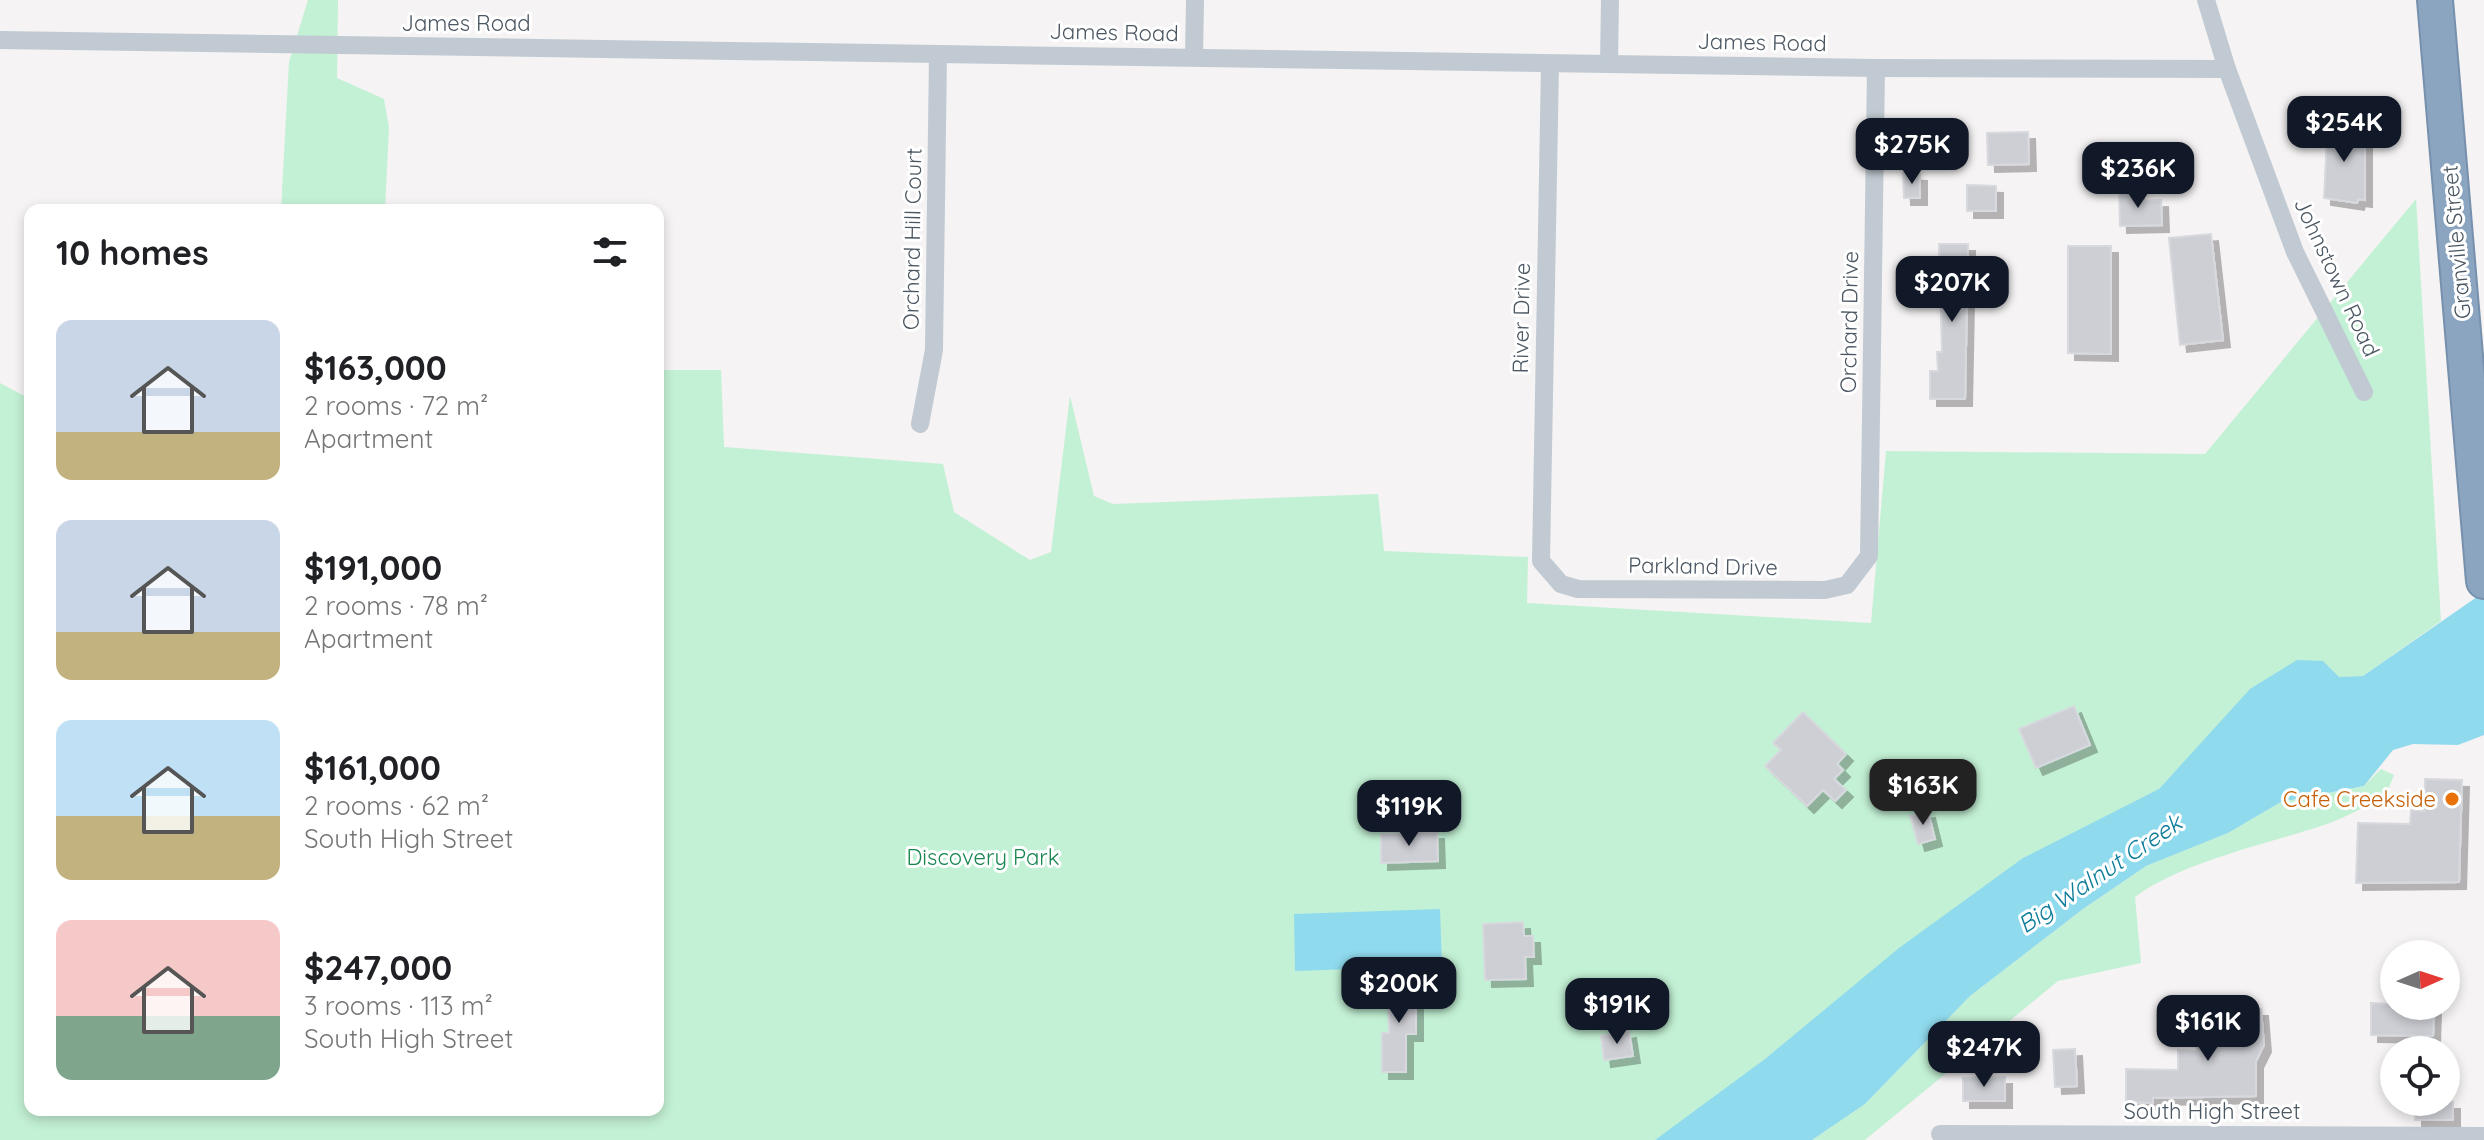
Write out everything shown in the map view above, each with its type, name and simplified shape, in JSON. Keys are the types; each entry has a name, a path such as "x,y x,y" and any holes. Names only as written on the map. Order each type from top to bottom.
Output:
{"highway":[{"name":"Granville Street","path":"2435,0 2484,581"}],"street":[{"path":"1194,57 1195,0"},
{"path":"1609,64 1610,0"},
{"name":"Johnstown Road","path":"2206,0 2227,69 2295,252 2364,392"},
{"name":"James Road","path":"0,40 1550,64 2227,69"},
{"name":"Orchard Hill Court","path":"920,424 934,350 938,54"},
{"name":"River Drive","path":"1548,572 1541,561 1541,549 1550,64"},
{"name":"Orchard Drive","path":"1859,574 1869,556 1871,520 1876,68"},
{"name":"Parkland Drive","path":"1548,572 1561,584 1578,589 1754,591 1825,590 1847,585 1859,574"},
{"name":"South High Street","path":"1940,1134 2102,1137 2484,1136"}],"green space":[{"path":"308,0 338,0 337,78 384,99 389,128 385,204 281,204 289,62"},
{"name":"Discovery Park","path":"2416,199 2441,621 2363,676 2342,677 2174,773 2159,789 1655,1140 0,1140 0,383 24,396 24,1116 664,1116 664,370 721,370 724,447 943,464 954,512 1030,560 1051,552 1070,396 1094,496 1113,504 1378,494 1384,551 1528,557 1527,603 1871,623 1886,451 2205,454"},
{"path":"2381,769 2394,775 2385,797 2324,825 2200,864 2135,897 2141,963 2058,981 1865,1140 1812,1140 1865,1104 1970,996 2083,909 2146,866 2228,833 2281,802 2364,786"}],"water":[{"name":"Big Walnut Creek","path":"2484,592 2484,735 2458,745 2413,744 2393,750 2364,786 2281,802 2228,833 2146,866 2083,909 1970,996 1865,1104 1812,1140 1655,1140 1765,1059 1899,948 2023,858 2159,789 2250,689 2297,660 2323,661 2339,677 2363,676"},
{"path":"1440,909 1442,966 1295,971 1294,914"}],"building":[{"path":"2328,120 2348,121 2348,135 2365,139 2365,200 2358,199 2357,203 2324,198"},
{"path":"2028,132 2029,164 1988,165 1987,133"},
{"path":"1914,133 1948,133 1949,162 1915,162"},
{"path":"1903,173 1920,174 1920,198 1904,198"},
{"path":"1967,185 1996,186 1996,211 1967,211"},
{"path":"2137,187 2137,201 2161,200 2162,225 2120,226 2119,188"},
{"path":"2211,234 2223,340 2180,345 2169,238"},
{"path":"1939,244 1968,244 1965,399 1930,399 1930,371 1938,371 1937,352 1942,352"},
{"path":"2068,246 2111,246 2111,354 2068,353"},
{"path":"2074,706 2090,745 2036,768 2019,729"},
{"path":"1803,712 1846,754 1837,764 1843,770 1834,779 1846,790 1835,801 1823,790 1807,806 1765,766 1781,750 1773,743"},
{"path":"2425,779 2462,780 2459,882 2356,883 2358,823 2410,824 2411,810 2424,811"},
{"path":"1928,811 1935,839 1918,844 1910,816"},
{"path":"1437,832 1438,861 1381,863 1381,834"},
{"path":"1523,922 1524,936 1533,936 1534,957 1525,957 1526,979 1485,980 1483,924"},
{"path":"1388,982 1416,982 1416,1034 1406,1034 1406,1072 1382,1072 1382,1033 1389,1033"},
{"path":"2371,1003 2380,1003 2380,1020 2434,1020 2433,1036 2371,1035"},
{"path":"2237,1009 2261,1009 2264,1045 2256,1061 2256,1096 2153,1098 2153,1103 2126,1102 2126,1069 2178,1070 2178,1050 2197,1051 2198,1015 2237,1017"},
{"path":"1629,1031 1633,1056 1604,1060 1601,1036"},
{"path":"2075,1049 2077,1086 2055,1087 2053,1050"},
{"path":"2005,1077 2005,1101 1963,1101 1963,1078"},
{"path":"2415,1116 2453,1116 2453,1120 2415,1120"}],"place":[{"name":"Cafe Creekside","path":"2452,799"}]}
